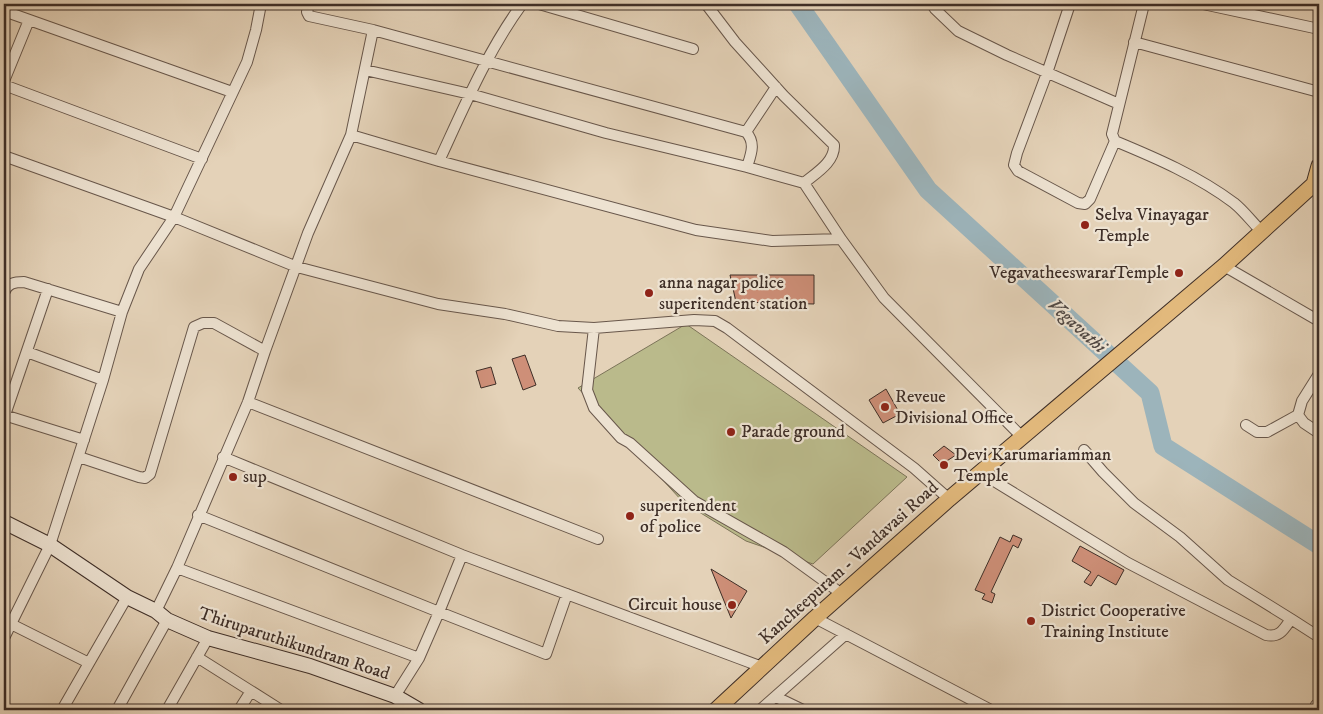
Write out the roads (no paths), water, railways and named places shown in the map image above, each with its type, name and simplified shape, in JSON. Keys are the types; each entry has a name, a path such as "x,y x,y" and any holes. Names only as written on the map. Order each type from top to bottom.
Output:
{"main road":[{"name":"Kancheepuram - Vandavasi Road","path":"716,710 815,618 949,499 1224,266 1261,230 1317,184 1319,166"}],"street":[{"path":"4,638 7,622 50,545 103,380 122,312 138,269 174,217 202,159 247,62 261,4"},
{"path":"309,4 307,12 309,16 373,30 746,132 751,137 753,147 747,166"},
{"path":"439,161 470,94 503,30 522,4"},
{"path":"539,4 693,49"},
{"path":"706,4 734,42 834,145 834,153 827,163 804,183"},
{"path":"932,4 958,31 1119,104"},
{"path":"1070,4 1014,165 1018,171 1078,203 1084,204 1090,199 1115,141"},
{"path":"1144,4 1112,134 1115,141 1168,163 1209,186 1236,204 1261,230"},
{"path":"1203,4 1319,29"},
{"path":"4,11 232,92"},
{"path":"29,20 4,83 202,159"},
{"path":"156,611 177,568 198,515 248,402 308,233 351,135 373,30"},
{"path":"1134,42 1319,92"},
{"path":"365,70 470,94 606,133 747,166 804,183 840,239 884,298 1023,438"},
{"path":"746,132 776,87"},
{"path":"351,135 439,161 696,230 772,241 840,239"},
{"path":"4,156 174,217 297,267 438,304 505,314 558,326 594,328 694,320 715,321 914,468 949,499"},
{"path":"1224,266 1319,321"},
{"path":"4,293 9,284 24,282 122,312"},
{"path":"48,289 28,352 4,415 84,440"},
{"path":"79,457 139,477 145,478 150,474 194,327 203,323 214,323 265,351"},
{"path":"594,328 587,390 594,408 621,438 630,443 694,501 784,552 842,594"},
{"path":"28,352 103,380"},
{"path":"1246,425 1257,432 1267,432 1298,415 1302,401 1319,374"},
{"path":"248,402 598,538"},
{"path":"1298,415 1304,423 1319,433"},
{"path":"1084,450 1134,503 1180,537 1228,580 1319,637"},
{"path":"223,457 462,555 762,666"},
{"path":"980,473 1128,562 1266,635 1273,636 1282,633 1291,619"},
{"path":"198,515 546,654 567,594"},
{"name":"Thiruparuthikundram Road","path":"4,522 50,545 127,597 156,611 167,620 208,638 310,666 395,696 418,710"},
{"path":"395,696 419,658 462,555"},
{"path":"177,568 419,658"},
{"path":"62,710 127,597"},
{"path":"815,618 985,709"},
{"path":"117,710 167,620"},
{"path":"7,622 89,663"},
{"path":"760,710 846,634"},
{"path":"167,710 208,638"},
{"path":"197,657 281,710"},
{"path":"239,710 251,690"},
{"path":"776,697 803,710"},
{"path":"1314,710 1316,705 1319,704"}],"waterway":[{"name":"Vegavathi","path":"798,4 928,190 1150,393 1163,446 1319,545"}],"place":[{"name":"Selva Vinayagar Temple","path":"1085,225"},
{"name":"VegavatheeswararTemple","path":"1179,273"},
{"name":"anna nagar police superitendent station","path":"649,293"},
{"name":"Reveue Divisional Office","path":"885,407"},
{"name":"Parade ground","path":"731,432"},
{"name":"Devi Karumariamman Temple","path":"944,465"},
{"name":"sup","path":"233,477"},
{"name":"superitendent of police","path":"630,516"},
{"name":"Circuit house","path":"732,605"},
{"name":"District Cooperative Training Institute","path":"1031,621"}]}
